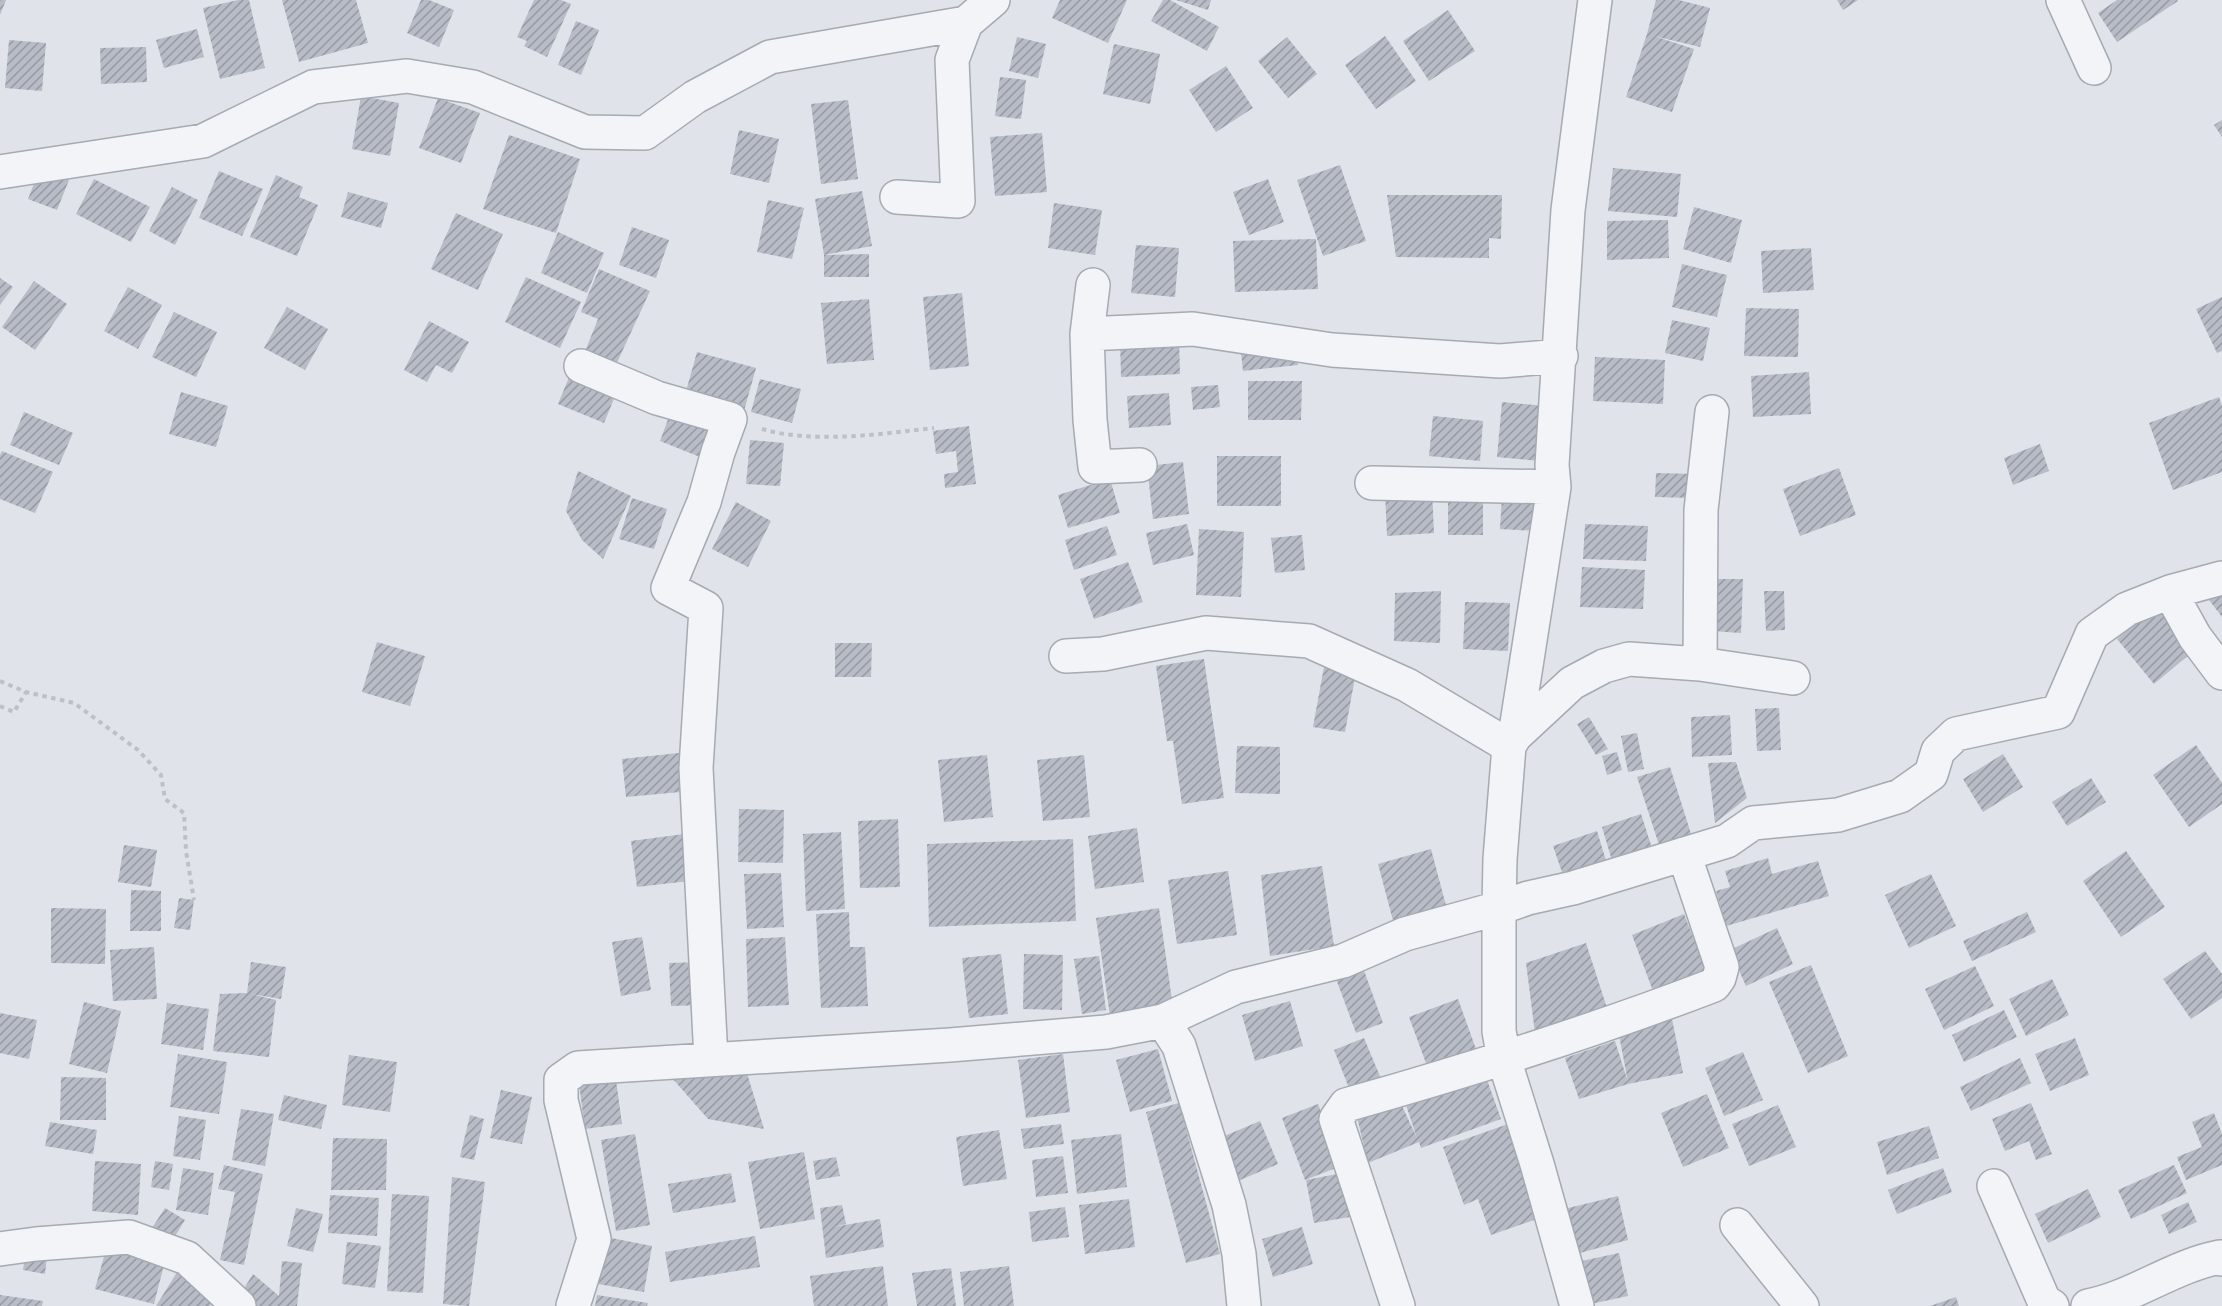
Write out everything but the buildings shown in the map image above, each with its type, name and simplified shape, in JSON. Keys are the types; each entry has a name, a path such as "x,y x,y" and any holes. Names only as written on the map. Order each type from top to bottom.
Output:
{"street":[{"path":"897,197 958,201 952,60 966,23 993,0"},
{"path":"1577,1306 1537,1164 1504,1059 1499,1031 1498,909 1500,859 1512,741 1554,487 1552,465 1561,356 1568,210 1595,0"},
{"path":"2063,0 2094,68"},
{"path":"0,172 203,141 313,87 407,76 473,87 585,132 645,133 695,97 770,57 966,23"},
{"path":"1093,285 1087,334 1090,420 1095,467 1140,465"},
{"path":"1087,334 1193,329 1332,350 1500,361 1561,356"},
{"path":"581,366 657,398 730,419 704,502 668,588 706,608 696,768 711,1059"},
{"path":"1700,664 1701,510 1712,412"},
{"path":"1372,483 1554,487"},
{"path":"573,1306 594,1239 561,1100 561,1080 578,1068 950,1045 1106,1032 1163,1022 1236,987 1343,961 1405,934 1498,909 1528,898 1573,888 1726,841 1754,823 1838,815 1900,796 1930,774 1938,752 1956,734 2058,712 2092,634 2127,609 2170,592 2222,578"},
{"path":"2170,592 2195,637 2222,673"},
{"path":"1066,656 1103,654 1206,633 1309,641 1407,686 1512,741"},
{"path":"1512,741 1572,683 1604,666 1629,659 1700,664 1793,678"},
{"path":"1398,1306 1336,1119 1346,1105 1504,1059 1714,985 1722,967 1684,854"},
{"path":"1163,1022 1179,1046 1229,1205 1239,1254 1244,1306"},
{"path":"1994,1186 2044,1301 2052,1306"},
{"path":"1737,1225 1802,1306"},
{"path":"0,1249 36,1244 129,1238 187,1258 240,1306"},
{"path":"2088,1306 2139,1288 2201,1261 2220,1257 2222,1259"}],"path":[{"path":"730,419 780,434 837,436 934,428"},
{"path":"0,681 26,692 74,703 138,750 161,775 165,799 184,813 186,851 194,900"},
{"path":"0,706 14,712 26,692"}]}
